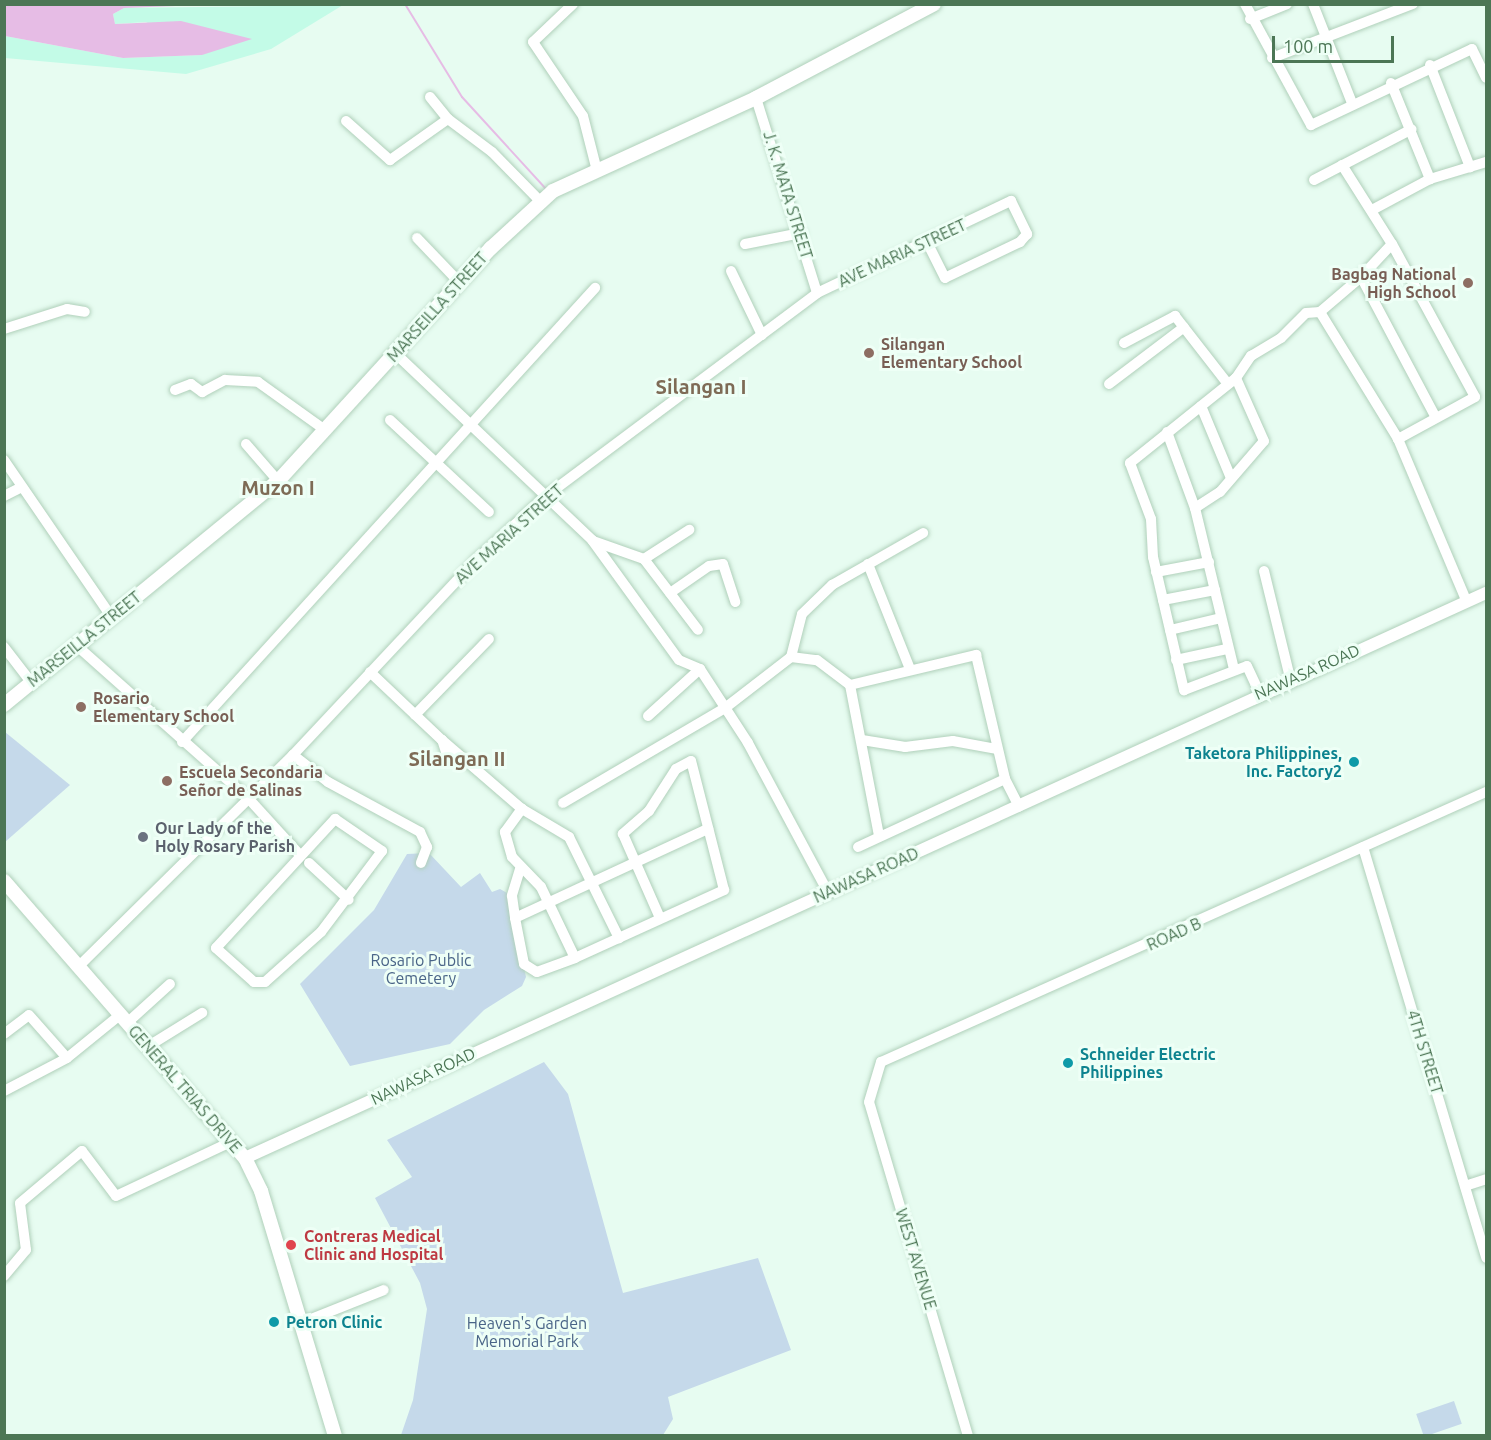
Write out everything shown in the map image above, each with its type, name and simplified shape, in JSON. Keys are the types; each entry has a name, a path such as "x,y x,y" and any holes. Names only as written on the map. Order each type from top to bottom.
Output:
{"main road":[{"name":"MARSEILLA STREET","path":"4,705 75,644 278,481 459,282 540,201 596,167 756,98 934,4"},
{"name":"GENERAL TRIAS DRIVE","path":"4,881 81,964 147,1047 233,1141 245,1158 261,1191 335,1436"}],"street":[{"path":"573,4 533,42 583,116 596,167"},
{"path":"1245,4 1250,19 1311,124 1391,82 1472,49 1486,78"},
{"path":"1250,19 1287,4"},
{"path":"1313,4 1352,102"},
{"path":"1272,58 1413,4"},
{"path":"1430,65 1470,167"},
{"path":"1391,82 1412,129 1430,179"},
{"path":"430,97 448,119 492,152 540,201"},
{"name":"J. K. MATA STREET","path":"756,98 801,233 817,293"},
{"path":"346,121 390,160 448,119"},
{"path":"1314,180 1412,129"},
{"path":"1372,210 1430,179 1486,162"},
{"path":"1342,165 1392,244 1475,397 1435,416 1398,439"},
{"name":"AVE MARIA STREET","path":"81,964 293,755 477,559 546,496 817,293 1011,201 1027,234 945,278 927,242"},
{"path":"745,244 801,233"},
{"path":"417,238 459,282"},
{"path":"1259,692 1247,666 1234,669 1184,690 1156,572 1150,519 1130,463 1232,381 1251,356 1281,338 1306,313 1320,312 1361,277 1392,244"},
{"path":"730,271 762,335"},
{"path":"1361,277 1435,416"},
{"path":"182,742 595,288"},
{"path":"4,329 67,309 85,312"},
{"path":"1320,312 1398,439 1467,602"},
{"path":"1124,343 1171,315 1232,381 1264,441 1231,478 1195,508"},
{"path":"1109,384 1184,327"},
{"path":"395,353 467,427 592,540 679,660 700,669 725,708 828,892"},
{"path":"175,390 191,384 202,392 225,380 258,382 326,430"},
{"path":"1201,406 1231,478"},
{"path":"390,420 489,512"},
{"path":"1167,432 1195,508 1227,648 1234,669"},
{"path":"246,444 278,481"},
{"path":"4,460 111,616"},
{"path":"4,496 22,488"},
{"path":"644,559 689,530"},
{"path":"563,803 725,708 791,657 802,614 832,585 922,533"},
{"path":"592,540 644,559 698,630"},
{"path":"1156,572 1209,562"},
{"path":"670,593 709,566 723,564 735,602"},
{"path":"868,564 910,669"},
{"path":"1264,571 1290,678"},
{"path":"1163,600 1215,590"},
{"name":"NAWASA ROAD","path":"245,1158 1019,807 1259,692 1486,593"},
{"path":"1170,630 1221,618"},
{"path":"415,715 489,639"},
{"path":"75,644 182,742 249,799 300,855"},
{"path":"4,647 31,682"},
{"path":"1176,660 1227,648"},
{"path":"791,657 817,660 850,685 879,836"},
{"path":"850,685 910,669 978,657 1005,779 1019,807"},
{"path":"648,716 700,669"},
{"path":"370,672 442,740 455,746 460,758 522,809 569,837 618,938"},
{"path":"861,740 905,747 953,741 997,749"},
{"path":"293,755 328,783 420,832 427,847 421,863"},
{"path":"522,809 505,832 520,869 512,896 515,918 528,969 537,972 575,958 724,890 691,761 685,762 623,834 634,864 660,918"},
{"path":"858,847 1005,779"},
{"name":"ROAD B","path":"871,1083 881,1062 1486,792"},
{"path":"335,819 382,851 349,900 265,982 254,982 217,950 300,855 335,819"},
{"path":"515,918 550,904 708,829"},
{"name":"4TH STREET","path":"1363,847 1486,1258"},
{"path":"309,863 349,900"},
{"path":"520,869 531,875 550,904 575,958"},
{"path":"4,1091 67,1058 170,984"},
{"path":"147,1047 202,1013"},
{"path":"4,1034 29,1015 67,1058"},
{"name":"WEST AVENUE","path":"871,1083 869,1102 968,1436"},
{"path":"4,1276 9,1267 26,1250 20,1203 82,1151 116,1196 233,1141"},
{"path":"1465,1186 1486,1179"},
{"path":"301,1323 384,1290"}],"green space":[{"path":"5,732 70,785 4,842"},
{"name":"Rosario Public Cemetery","path":"429,853 461,887 480,873 492,892 500,889 509,894 526,977 522,986 484,1010 450,1044 350,1066 300,984 374,910 407,854"},
{"name":"Heaven's Garden Memorial Park","path":"544,1062 568,1094 623,1293 758,1258 791,1350 668,1397 673,1419 663,1435 401,1435 413,1400 427,1309 420,1283 375,1198 412,1177 387,1140"},
{"path":"1454,1401 1462,1424 1424,1436 1416,1414"}],"sand":[{"path":"343,5 271,49 186,74 5,58 5,36 123,58 202,55 146,22 115,24 113,14 124,8"}],"shaded area":[{"path":"228,4 124,8 113,14 115,24 181,21 252,39 202,55 123,58 5,36 5,5"}],"waterway":[{"path":"405,4 462,97 547,190"}],"place":[{"name":"Bagbag National High School","path":"1468,283"},
{"name":"Silangan Elementary School","path":"869,353"},
{"name":"Rosario Elementary School","path":"81,707"},
{"name":"Taketora Philippines, Inc. Factory2","path":"1354,762"},
{"name":"Escuela Secondaria Señor de Salinas","path":"167,781"},
{"name":"Our Lady of the Holy Rosary Parish","path":"143,837"},
{"name":"Schneider Electric Philippines","path":"1068,1063"},
{"name":"Contreras Medical Clinic and Hospital","path":"291,1245"},
{"name":"Petron Clinic","path":"274,1322"}],"district":[{"name":"Silangan I","path":"701,386"},
{"name":"Muzon I","path":"278,487"},
{"name":"Silangan II","path":"457,758"}]}
